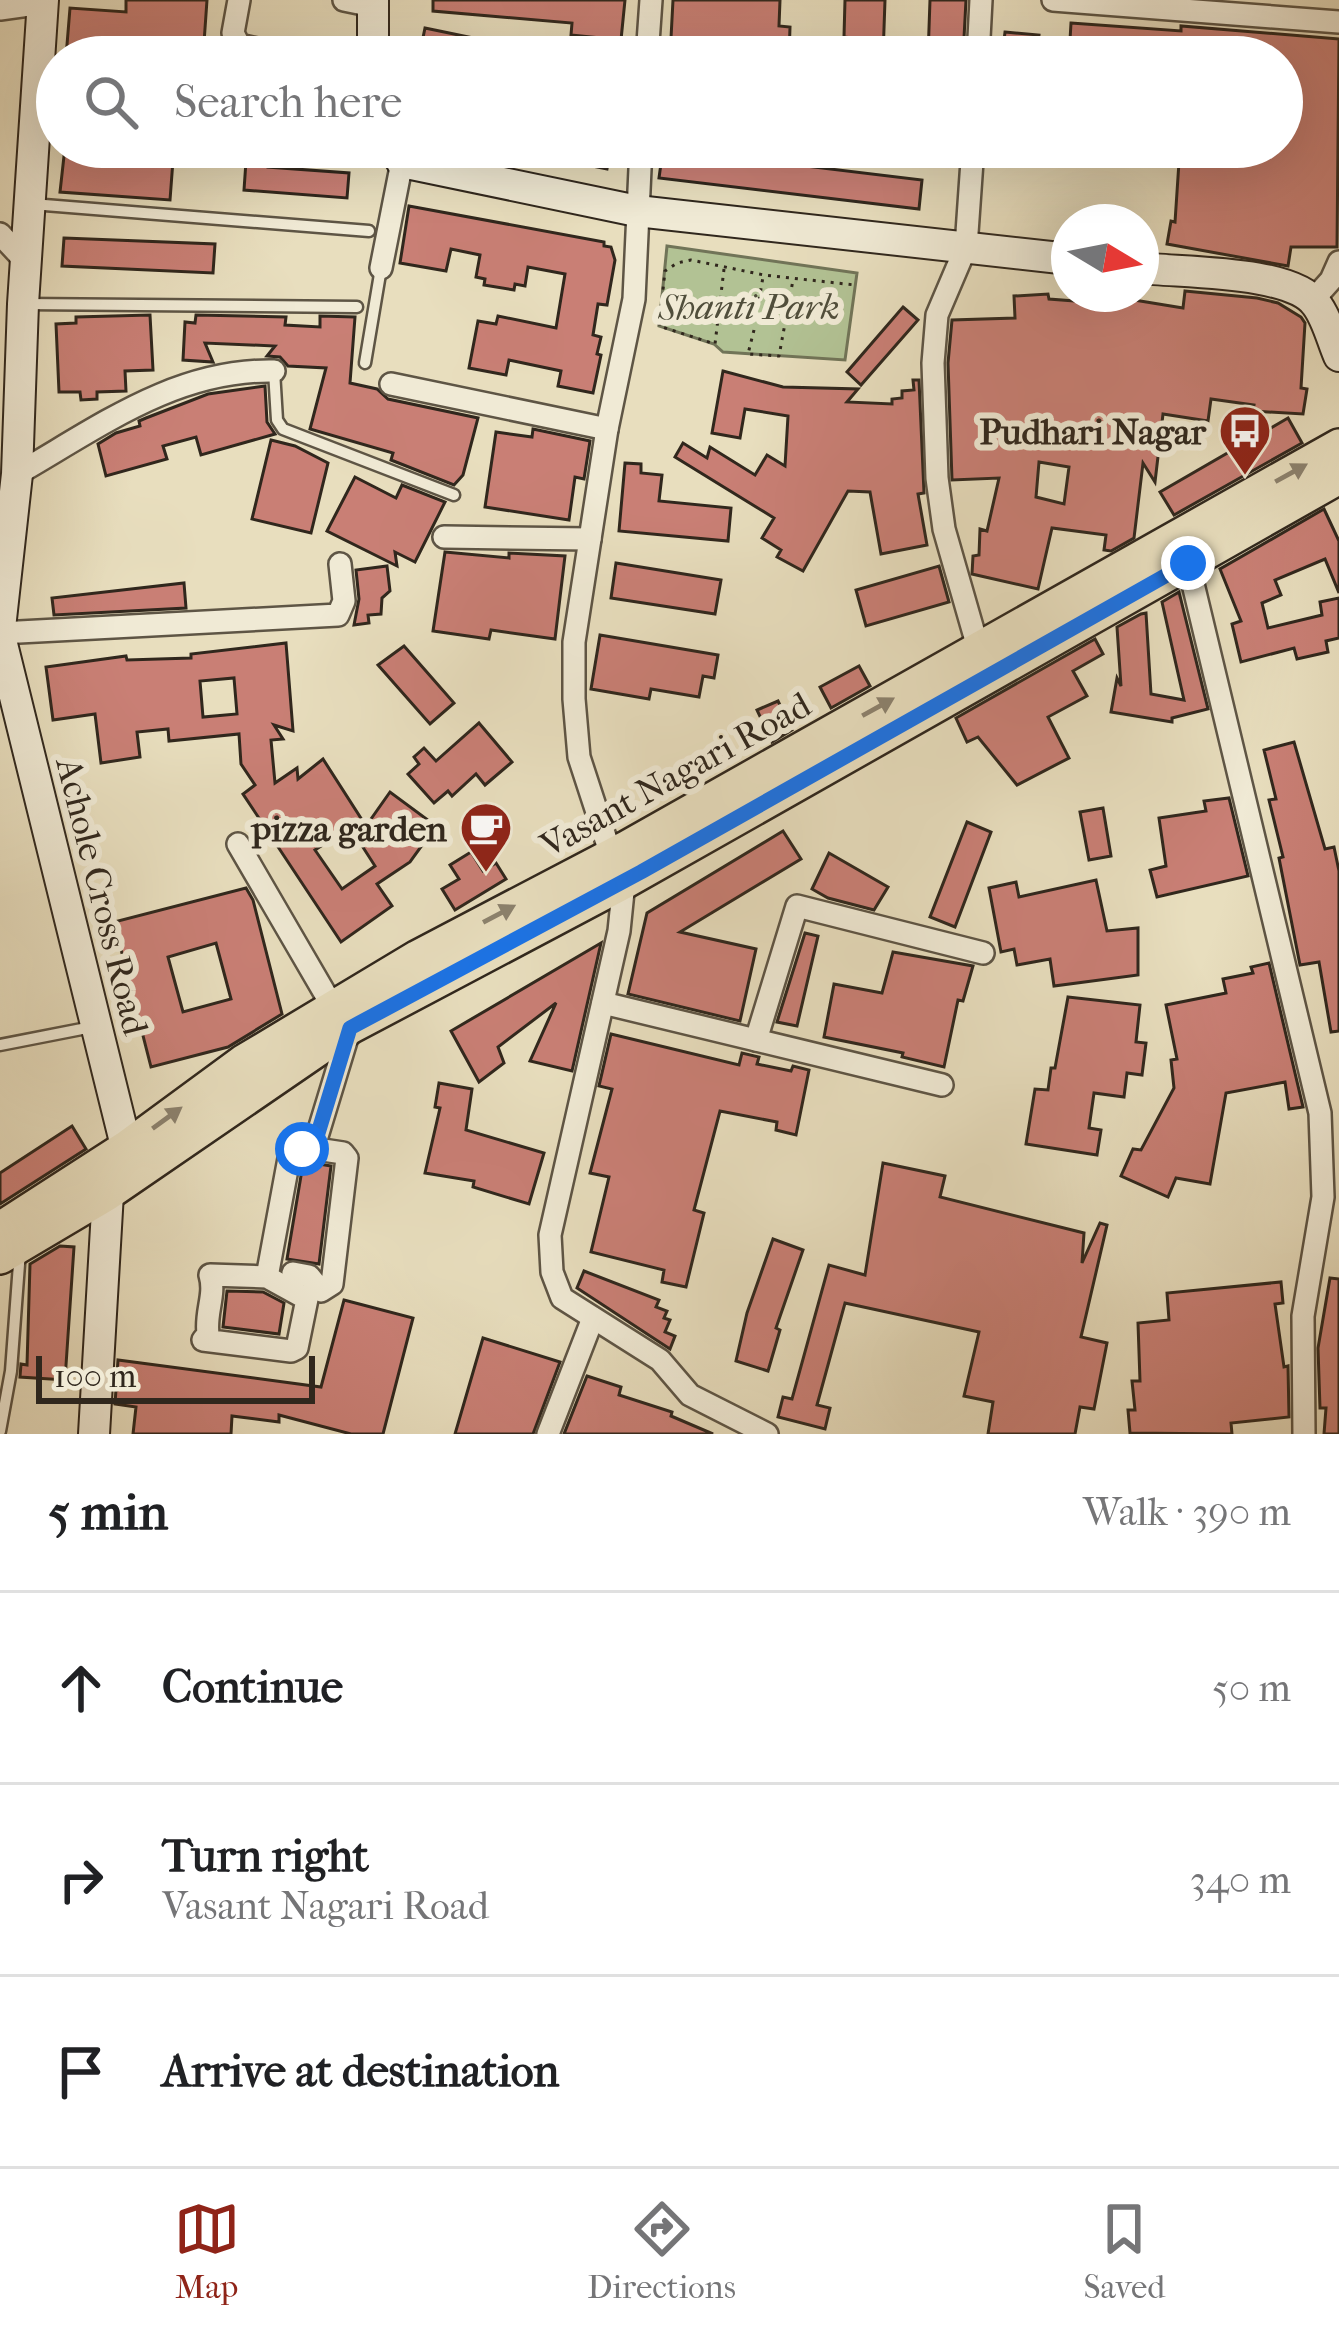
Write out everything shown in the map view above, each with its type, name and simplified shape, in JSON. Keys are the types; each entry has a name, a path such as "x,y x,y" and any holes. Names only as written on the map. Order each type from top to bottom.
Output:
{"main road":[{"name":"Vasant Nagari Road","path":"10,1237 117,1169 243,1062 342,1018 418,957 617,869 1179,552 1339,446"},
{"name":"Vasant Nagari Road","path":"1179,552 1339,477"}],"street":[{"path":"234,36 239,0"},
{"path":"648,36 651,0"},
{"path":"979,36 982,0"},
{"path":"1053,0 1339,22"},
{"path":"0,9 43,2"},
{"name":"Achole Cross Road","path":"41,36 43,2"},
{"path":"363,2 369,36"},
{"name":"Achole Cross Road","path":"36,120 17,474 0,633 95,1027 117,1169 94,1434"},
{"path":"381,268 395,168"},
{"path":"456,168 637,211 1051,257"},
{"path":"640,168 634,299 607,429 574,642 579,757 617,869 619,931 550,1235 552,1272 562,1298 660,1360 690,1395 767,1434"},
{"path":"972,168 966,247 937,315 934,410 944,529 991,660"},
{"path":"0,234 28,263"},
{"path":"1313,300 1339,262"},
{"path":"1159,270 1280,283 1305,292 1339,356"},
{"path":"17,474 160,393 201,377 274,371"},
{"path":"391,384 607,429"},
{"path":"444,538 590,539"},
{"path":"1179,552 1321,1113 1323,1197 1303,1316 1304,1434"},
{"path":"0,633 338,615 344,602 340,564"},
{"path":"238,844 342,1018 315,1143 310,1148"},
{"path":"756,1040 797,906 983,953"},
{"path":"603,1003 942,1085"},
{"path":"267,1276 290,1153 310,1148 343,1153 347,1158 332,1284 321,1291 309,1276 293,1273"},
{"path":"209,1274 267,1276 307,1299 297,1348 203,1340 208,1334 206,1318 214,1288 209,1274"},
{"path":"548,1434 592,1318"}],"lane":[{"path":"31,204 369,230"},
{"path":"365,363 381,268"},
{"path":"23,304 357,307"},
{"path":"274,371 283,429 454,495"},
{"path":"0,1045 95,1027"},
{"path":"0,1431 10,1371 10,1237"}],"path":[{"path":"724,269 715,344 659,326 665,271 677,262 691,260 724,269 855,285"},
{"path":"759,300 764,275"},
{"path":"754,330 748,354 779,356 794,279"},
{"path":"661,308 798,320"}],"green space":[{"name":"Shanti Park","path":"667,246 857,273 845,360 723,352 714,344 659,326"}],"building":[{"path":"126,0 207,0 204,36 68,36 70,8 126,12"},
{"path":"433,0 625,0 621,36 571,35 572,23 433,11"},
{"path":"673,0 780,0 779,26 790,27 790,36 671,36"},
{"path":"845,0 885,0 884,36 844,36"},
{"path":"930,0 966,0 964,36 929,36"},
{"path":"1071,23 1303,36 1070,36"},
{"path":"425,28 464,36 423,36"},
{"path":"1303,36 1339,39 1337,247 1291,247 1288,266 1167,244 1171,221 1175,222 1179,168 1303,168"},
{"path":"63,168 172,168 170,200 60,192"},
{"path":"246,168 349,173 347,198 244,190"},
{"path":"660,168 822,168 922,180 919,209 659,178"},
{"path":"409,206 611,247 615,260 607,305 598,304 593,335 601,337 597,354 601,355 593,393 558,386 561,371 509,360 506,375 469,368 478,321 496,324 498,316 556,328 565,274 528,267 525,286 515,284 514,290 484,285 485,279 476,277 480,255 451,249 446,271 400,263"},
{"path":"64,238 215,244 213,273 62,266"},
{"path":"1185,291 1257,298 1278,303 1301,317 1305,323 1301,388 1307,389 1303,414 1253,411 1254,405 1211,399 1208,421 1163,414 1155,482 1143,463 1134,538 1111,551 1104,550 1106,535 1052,528 1038,589 972,574 980,529 987,531 999,478 952,480 948,363 952,320 1015,318 1014,296 1048,294 1051,312 1159,312 1159,304 1183,308","holes":["1039,462 1069,467 1064,504 1036,497"]},
{"path":"903,307 918,320 861,385 847,372"},
{"path":"150,315 153,370 125,371 126,391 97,392 97,399 81,400 80,392 59,392 56,324 76,323 76,317"},
{"path":"196,315 286,317 285,325 320,327 320,316 355,317 350,383 377,389 388,399 478,418 463,475 454,485 391,460 393,453 310,429 326,368 288,366 280,357 267,356 275,346 205,343 213,362 183,360 185,322 195,323"},
{"path":"723,371 783,387 858,389 847,402 892,404 892,399 902,398 902,391 914,390 913,380 919,380 924,493 918,494 927,545 881,554 870,492 848,491 803,571 777,557 781,550 762,538 774,518 675,457 683,443 707,458 710,447 755,475 767,455 785,466 788,416 745,409 740,438 712,433"},
{"path":"265,386 267,422 275,434 201,455 196,437 163,446 167,459 106,476 98,444 116,433 208,394"},
{"path":"1288,418 1302,443 1174,515 1160,492"},
{"path":"533,429 590,441 584,479 575,477 569,520 485,507 496,432 532,437"},
{"path":"271,440 328,463 311,533 252,519"},
{"path":"625,463 641,464 641,473 662,475 659,501 731,508 728,541 619,531"},
{"path":"355,477 396,498 402,485 445,502 415,562 395,552 397,566 327,531"},
{"path":"1324,509 1339,541 1339,593 1325,559 1275,580 1281,595 1262,603 1268,628 1322,615 1320,602 1339,598 1339,638 1326,641 1328,652 1297,659 1294,648 1241,662 1232,624 1241,621 1220,569"},
{"path":"445,552 509,558 509,553 565,556 555,639 491,630 489,639 433,631"},
{"path":"616,563 721,580 715,614 611,598"},
{"path":"387,566 390,591 382,598 381,614 368,615 369,623 354,625 359,599 356,570"},
{"path":"939,566 949,602 866,626 856,590"},
{"path":"184,583 186,608 54,615 52,598"},
{"path":"1179,592 1208,709 1172,718 1172,722 1111,712 1117,678 1121,686 1117,627 1146,613 1151,694 1184,700 1162,602"},
{"path":"600,635 718,655 714,678 703,676 699,697 651,689 649,699 591,689"},
{"path":"1095,639 1103,654 1073,671 1087,696 1048,717 1069,758 1017,785 978,737 967,742 956,718"},
{"path":"286,643 293,731 274,725 283,739 271,740 275,783 297,768 298,779 323,759 366,826 390,792 436,826 410,862 377,884 392,906 341,942 243,794 255,785 241,764 239,734 169,741 168,729 137,732 140,757 101,763 95,714 53,720 46,667 126,656 127,660 191,658 191,654","holes":["234,678 237,714 203,717 200,681","350,827 375,866 342,889 315,850"]},
{"path":"404,646 454,703 430,724 378,665"},
{"path":"859,666 870,686 831,708 820,687"},
{"path":"778,701 792,730 772,742 757,710"},
{"path":"479,723 512,762 485,785 476,774 452,796 448,791 434,803 408,774 419,764 414,757 424,748 436,761"},
{"path":"1294,742 1325,849 1334,847 1339,871 1339,1031 1331,1032 1319,962 1300,965 1269,800 1276,799 1264,750"},
{"path":"1229,798 1248,876 1157,897 1150,870 1166,866 1159,818 1206,811 1204,801"},
{"path":"1103,808 1111,856 1089,860 1080,812"},
{"path":"967,822 991,832 955,927 930,917"},
{"path":"783,831 801,859 680,932 756,949 740,1021 628,994 647,913"},
{"path":"471,852 483,871 496,863 506,879 455,910 442,889 459,879 450,865"},
{"path":"829,853 888,887 874,910 812,889"},
{"path":"1096,880 1107,931 1138,928 1138,975 1054,986 1050,959 1017,965 1014,949 1001,952 989,888 1016,882 1019,897"},
{"path":"246,888 282,1014 228,1047 151,1067 114,922","holes":["216,943 231,999 183,1012 168,957"]},
{"path":"805,933 818,936 797,1026 777,1022"},
{"path":"601,943 572,1071 530,1061 556,1003 498,1047 504,1063 479,1082 451,1031"},
{"path":"893,952 973,966 963,1001 958,1000 944,1067 902,1057 903,1053 824,1037 834,984 882,993"},
{"path":"1269,963 1303,1107 1289,1109 1285,1082 1226,1093 1210,1184 1176,1178 1168,1197 1121,1176 1133,1149 1141,1150 1174,1088 1171,1060 1177,1059 1166,1005 1226,993 1223,979 1253,973 1251,967"},
{"path":"1068,997 1140,1005 1136,1042 1146,1043 1142,1075 1127,1073 1124,1097 1094,1093 1089,1128 1101,1130 1097,1155 1026,1144 1035,1089 1048,1090 1051,1068 1055,1068"},
{"path":"611,1034 739,1065 742,1053 759,1057 757,1064 809,1070 796,1135 776,1130 777,1122 720,1111 694,1210 704,1213 686,1287 662,1282 664,1270 591,1252 609,1177 590,1173 612,1089 599,1086"},
{"path":"439,1083 472,1089 466,1130 544,1153 529,1204 473,1187 474,1181 425,1173 440,1108 435,1107"},
{"path":"72,1126 86,1149 0,1204 0,1173"},
{"path":"307,1162 331,1166 319,1264 287,1259"},
{"path":"883,1163 945,1176 940,1197 1084,1233 1082,1263 1100,1223 1107,1225 1081,1337 1107,1343 1094,1409 1080,1407 1075,1434 988,1434 993,1402 964,1396 979,1332 845,1303 817,1405 830,1408 825,1429 778,1417 783,1397 792,1399 829,1265 865,1275"},
{"path":"773,1239 803,1250 776,1328 780,1330 768,1371 736,1361"},
{"path":"60,1246 74,1247 65,1380 20,1377 21,1364 27,1365 30,1264"},
{"path":"584,1271 659,1300 656,1307 667,1311 664,1318 670,1320 665,1332 675,1336 670,1349 577,1288"},
{"path":"1330,1278 1339,1279 1339,1434 1324,1434 1326,1408 1320,1408 1318,1348"},
{"path":"1281,1282 1283,1303 1275,1304 1284,1367 1288,1366 1289,1417 1231,1423 1232,1434 1130,1433 1128,1410 1135,1410 1132,1381 1140,1381 1138,1323 1169,1320 1167,1293"},
{"path":"227,1291 263,1292 284,1303 279,1334 223,1327"},
{"path":"344,1300 413,1318 383,1434 351,1434 279,1415 279,1422 232,1416 231,1434 133,1434 136,1407 115,1404 118,1360 321,1387"},
{"path":"483,1338 560,1362 533,1434 455,1434"},
{"path":"587,1376 621,1387 619,1395 672,1412 671,1416 713,1434 564,1434"}],"place":[{"name":"Pudhari Nagar","path":"1245,477"},
{"name":"pizza garden","path":"486,874"}],"route":[{"path":"302,1149 315,1143 350,1028 641,872 1188,563"}]}
